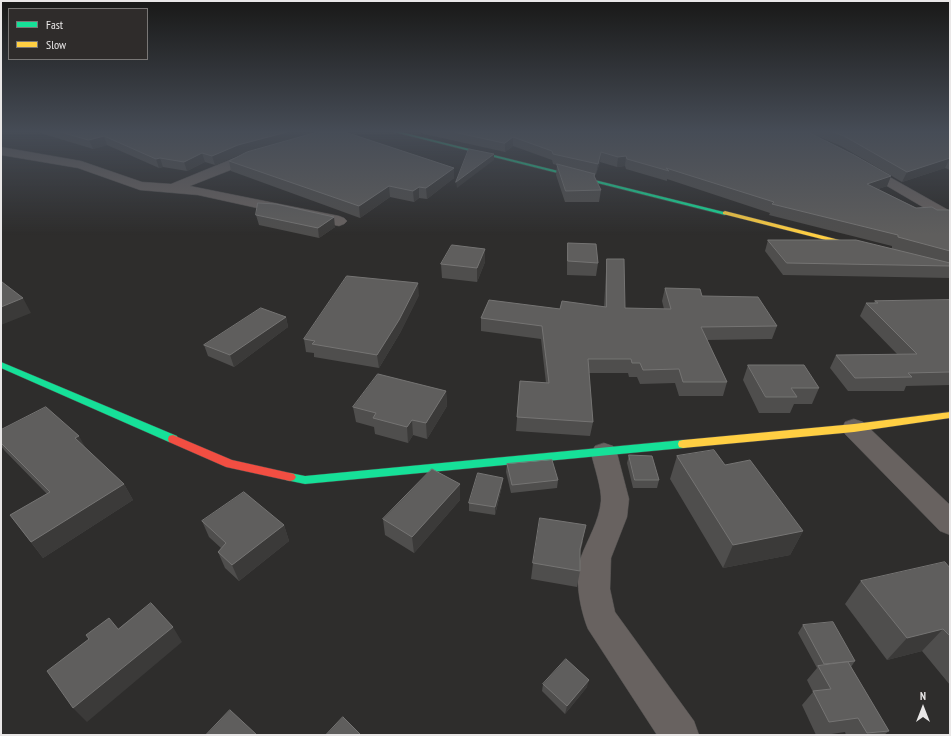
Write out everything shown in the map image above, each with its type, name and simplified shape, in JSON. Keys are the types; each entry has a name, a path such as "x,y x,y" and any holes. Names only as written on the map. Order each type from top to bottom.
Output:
{"street":[{"path":"85,166 140,186 216,194 339,221"},
{"path":"169,188 207,176 227,166"},
{"path":"539,166 874,250"},
{"path":"864,166 950,217"},
{"path":"1,365 230,464 305,480 604,453 854,428 950,415"},
{"path":"854,428 950,523"},
{"path":"604,453 615,499 613,517 596,558 594,589 600,618 680,735"}],"building":[{"path":"244,166 449,166 454,168 426,188 419,187 413,191 389,186 359,206"},
{"path":"462,166 477,166 456,182"},
{"path":"558,166 566,166 595,174 594,176 601,190 566,191"},
{"path":"653,166 874,166 891,176 867,184 916,208 932,207 937,210 950,210 950,251 898,237 898,235 772,204 774,202 666,168 669,171"},
{"path":"897,166 924,166 907,172"},
{"path":"258,203 276,204 334,217 318,228 256,215"},
{"path":"768,240 856,240 950,263 950,266 787,263"},
{"path":"568,243 596,244 598,263 568,261"},
{"path":"452,245 485,249 477,268 441,264"},
{"path":"607,259 624,259 625,308 671,309 665,288 700,289 702,296 758,297 777,326 701,327 727,382 683,382 679,369 643,370 640,363 632,363 631,359 588,359 593,422 517,417 520,381 549,383 542,326 481,318 489,300 560,309 562,301 606,307"},
{"path":"347,276 418,283 399,320 377,355 312,344 315,341 304,339"},
{"path":"2,282 23,298 1,307"},
{"path":"950,300 950,372 908,373 912,377 855,378 836,355 917,354 866,303 878,303 875,301"},
{"path":"261,308 286,317 230,355 204,345"},
{"path":"748,365 804,365 819,388 791,388 797,397 766,397"},
{"path":"378,374 446,391 426,423 412,420 407,427 373,418 376,413 353,407"},
{"path":"46,407 79,436 75,438 124,484 31,542 10,515 50,492 1,443 1,430"},
{"path":"714,450 725,465 750,460 803,531 733,545 677,456"},
{"path":"629,455 652,456 659,480 635,480"},
{"path":"552,460 558,480 512,485 507,464"},
{"path":"432,469 460,484 412,537 383,519"},
{"path":"478,473 503,478 495,507 469,503"},
{"path":"244,492 284,525 232,565 218,552 226,543 202,521"},
{"path":"540,518 586,525 580,549 580,571 533,563"},
{"path":"945,562 950,568 950,636 943,629 907,638 861,581"},
{"path":"151,603 173,627 73,708 47,671 89,639 86,635 109,618 118,629"},
{"path":"833,622 855,661 824,664 803,625"},
{"path":"566,659 589,680 567,706 543,684"},
{"path":"848,662 889,731 867,733 858,718 829,722 813,691 831,689 818,666"},
{"path":"230,710 257,735 206,735"},
{"path":"343,717 361,735 326,735"}],"traffic: fast":[{"path":"536,166 725,213"},
{"path":"1,365 173,439"},
{"path":"290,477 305,480 683,444"}],"traffic: slow":[{"path":"725,213 861,247"},
{"path":"683,444 854,428 950,415"}],"traffic: jam":[{"path":"173,439 230,464 290,477"}]}
